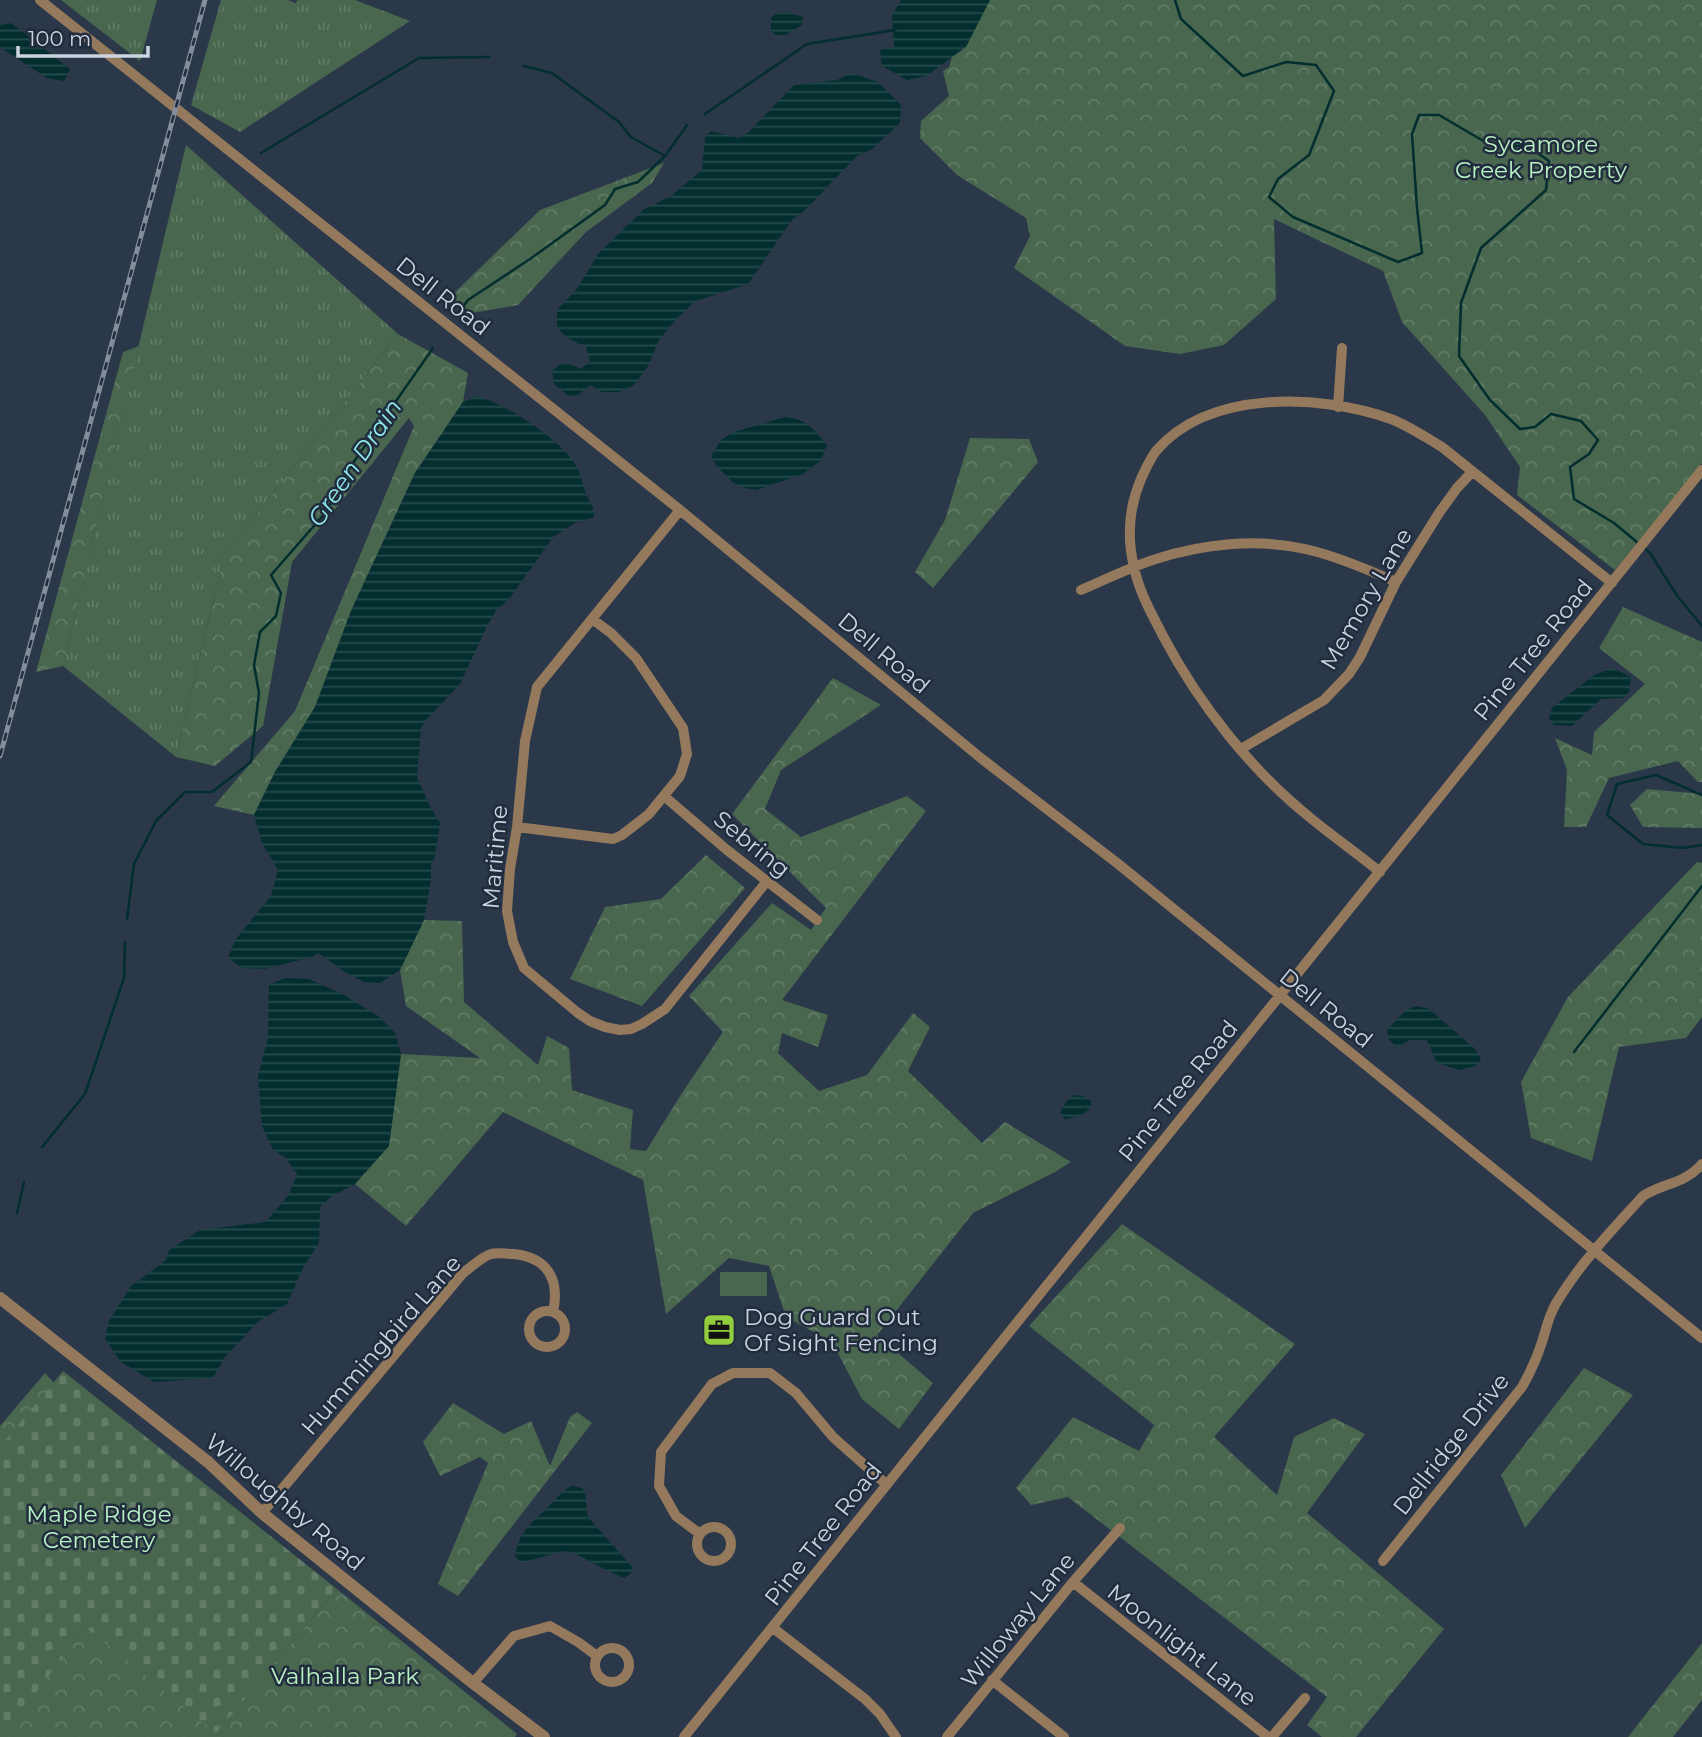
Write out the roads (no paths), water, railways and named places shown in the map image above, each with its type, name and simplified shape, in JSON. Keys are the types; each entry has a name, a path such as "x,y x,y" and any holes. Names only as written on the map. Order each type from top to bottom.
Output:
{"street":[{"name":"Dell Road","path":"40,0 680,510 982,760 1117,863 1702,1338"},
{"path":"1338,407 1342,348"},
{"path":"1380,872 1298,807 1268,778 1195,690 1172,652 1146,602 1134,567 1130,529 1135,492 1155,452 1190,423 1222,410 1276,401 1305,402 1366,412 1392,420 1442,447 1612,583"},
{"name":"Pine Tree Road","path":"684,1737 1702,470"},
{"name":"Memory Lane","path":"1241,748 1324,700 1349,674 1396,582 1439,513 1472,472"},
{"name":"Maritime","path":"680,510 537,687 525,741 510,869 507,911 513,943 524,968 578,1013 605,1027 631,1029 666,1009 767,881"},
{"path":"1081,590 1156,559 1228,545 1280,544 1308,549 1396,582"},
{"path":"517,827 613,839 649,814 680,776 687,754 683,728 636,659 611,633 592,620"},
{"name":"Sebring","path":"664,796 817,920"},
{"name":"Dellridge Drive","path":"1383,1561 1522,1387 1542,1341 1547,1322 1559,1298 1582,1265 1643,1196 1689,1177 1702,1164"},
{"name":"Hummingbird Lane","path":"262,1513 463,1273 492,1253 517,1254 539,1261 553,1278 553,1312"},
{"name":"Willoughby Road","path":"0,1298 208,1462 262,1513 544,1737"},
{"path":"700,1534 676,1516 659,1486 661,1452 712,1384 733,1373 770,1373 796,1393 833,1437 886,1484"},
{"name":"Willoway Lane","path":"947,1737 1120,1528"},
{"name":"Moonlight Lane","path":"1073,1583 1270,1737"},
{"path":"473,1683 514,1636 550,1626 597,1656"},
{"path":"773,1628 865,1699 880,1714 896,1737"},
{"path":"992,1680 1064,1737"},
{"path":"1270,1737 1305,1698"}],"waterway":[{"path":"1175,0 1181,19 1243,76 1286,62 1316,65 1334,91 1309,155 1278,179 1269,197 1293,217 1398,262 1422,253 1412,134 1419,115 1439,115 1492,146 1527,146 1549,161 1546,190 1481,248 1461,303 1459,356 1490,400 1520,429 1535,427 1551,414 1581,421 1598,440 1589,454 1570,467 1574,499 1614,523 1638,543"},
{"name":"Green Drain","path":"705,114 807,44 895,30"},
{"path":"261,153 419,58 489,57"},
{"path":"523,66 552,73 619,122 631,137 665,156"},
{"name":"Green Drain","path":"458,313 468,300 605,205 615,189 638,182 665,156 687,125"},
{"name":"Green Drain","path":"127,919 134,864 156,821 185,792 212,792 251,762 259,693 254,665 260,632 276,616 281,593 271,575 327,511 346,473 433,348"},
{"path":"1643,547 1702,626"},
{"path":"1702,795 1656,775 1617,784 1607,815 1643,844 1683,848 1702,845"},
{"path":"1574,1052 1702,886"},
{"name":"Green Drain","path":"42,1147 85,1094 124,978 125,942"},
{"name":"Green Drain","path":"17,1213 24,1182"}],"railway":[{"path":"0,756 205,0"}],"place":[{"name":"Dog Guard Out Of Sight Fencing","path":"719,1330"}],"park label":[{"name":"Sycamore Creek Property","path":"1541,157"},
{"name":"Maple Ridge Cemetery","path":"99,1527"},
{"name":"Valhalla Park","path":"345,1676"}]}
